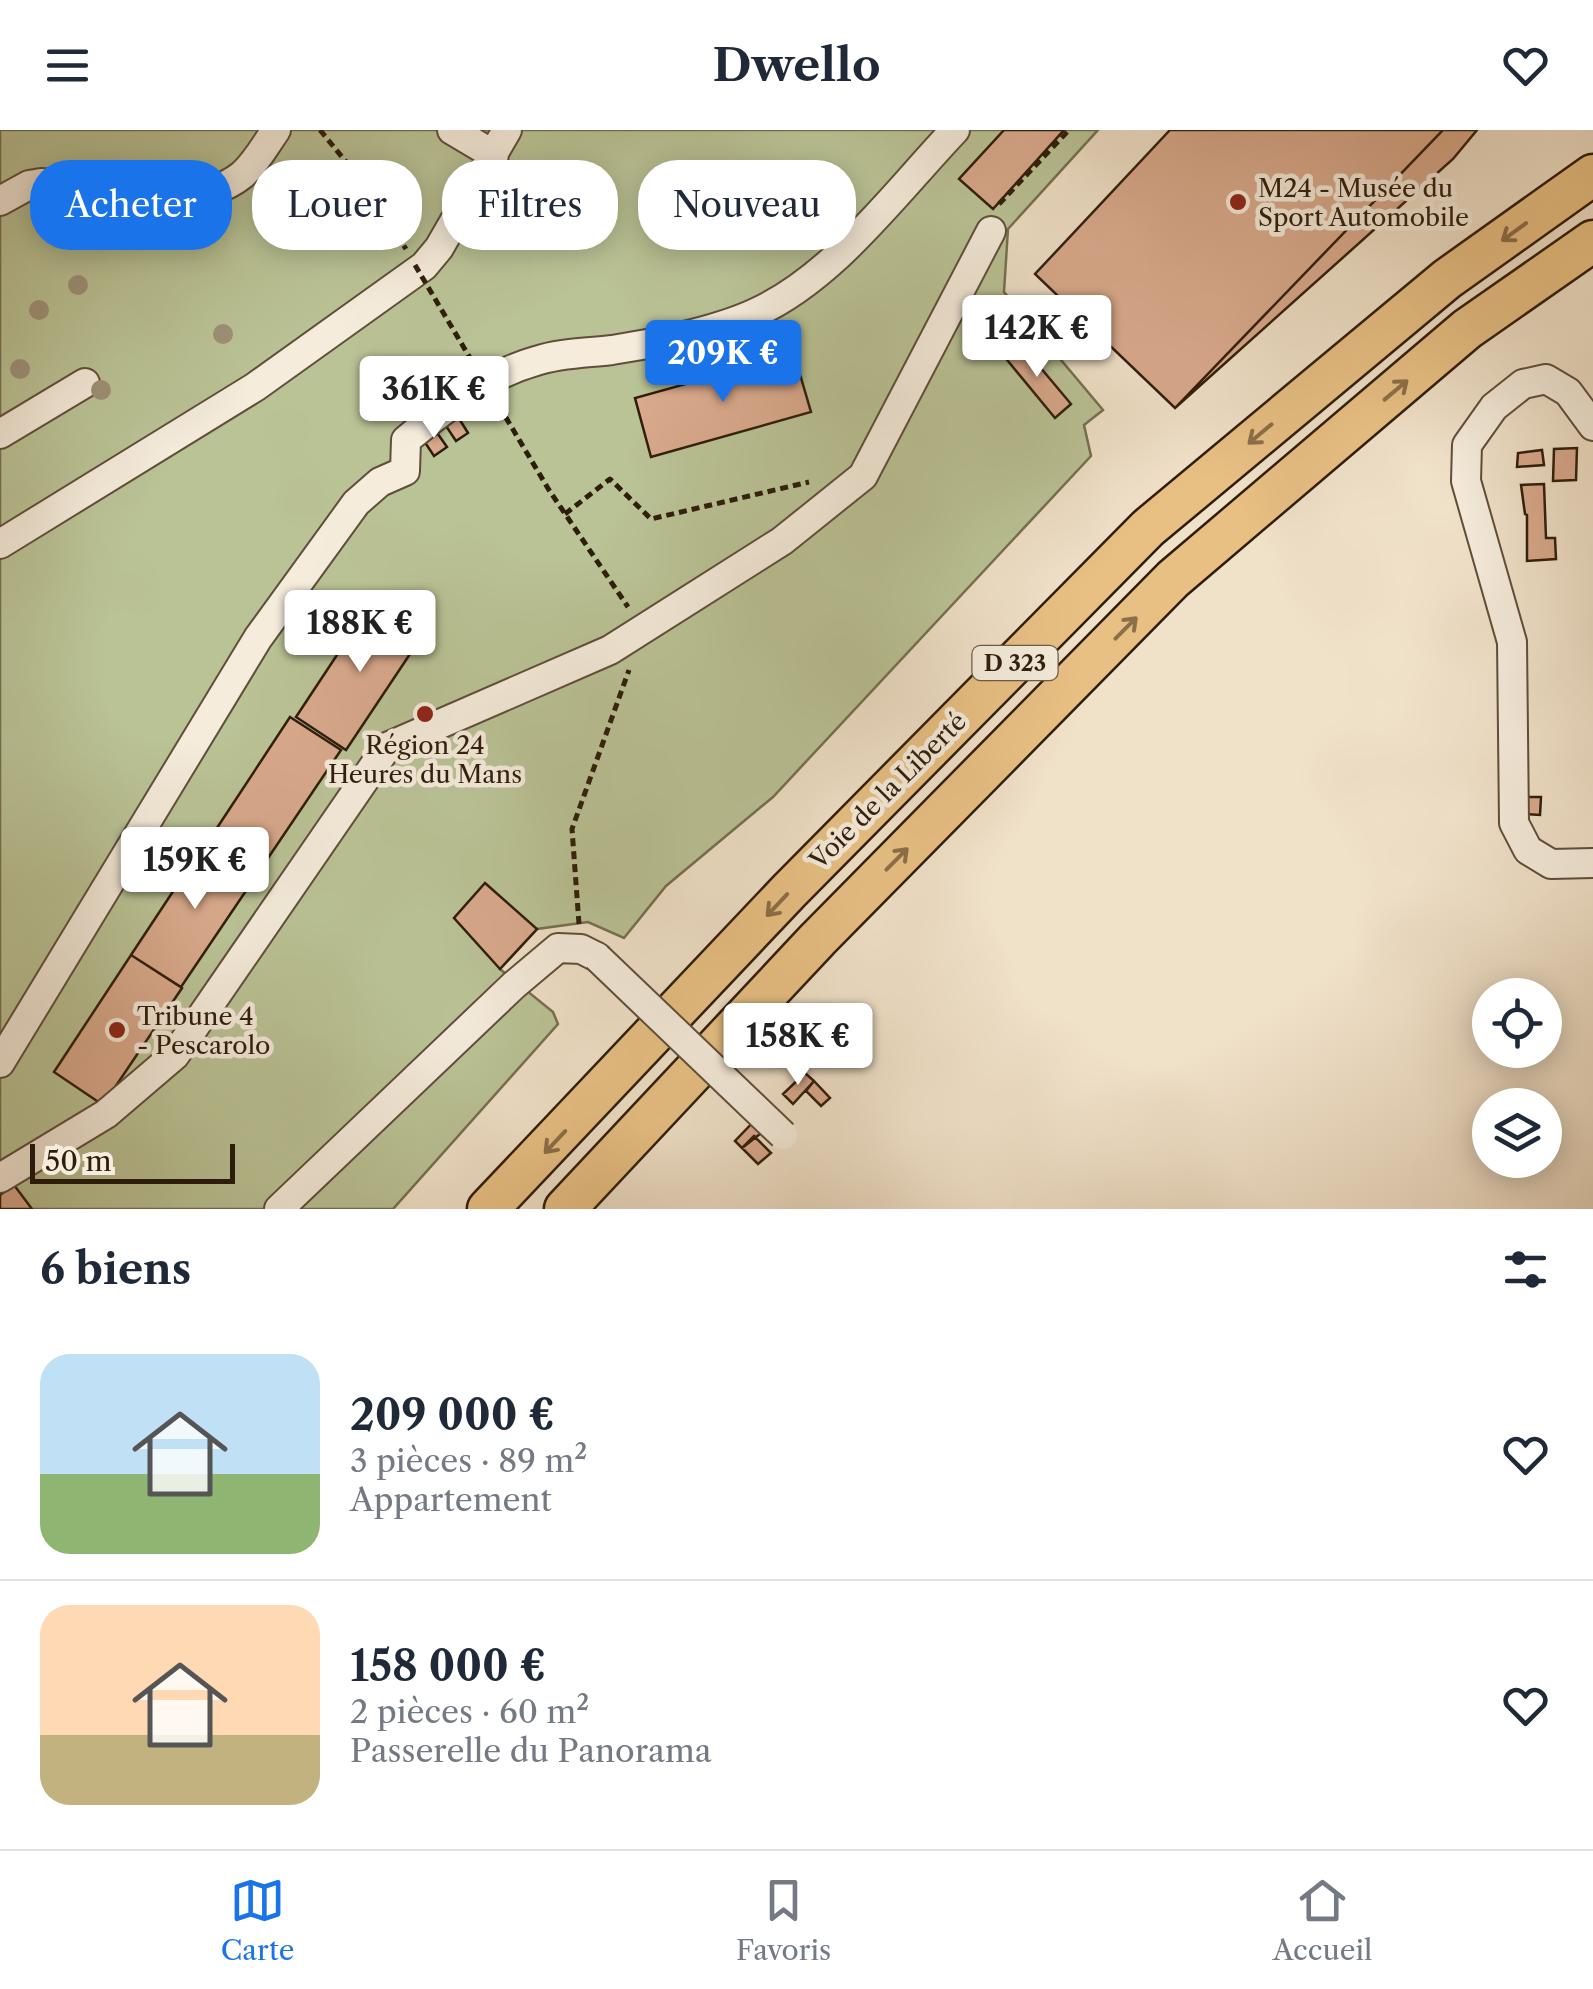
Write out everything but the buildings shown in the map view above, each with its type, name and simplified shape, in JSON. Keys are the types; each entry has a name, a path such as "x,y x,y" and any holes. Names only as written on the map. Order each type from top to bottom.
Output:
{"highway":[{"name":"Voie de la Liberté","path":"488,1209 789,892 1148,528 1447,279 1593,175"},
{"name":"D 323","path":"565,1209 818,938 1173,580 1467,329 1593,241"}],"street":[{"path":"0,200 41,183 183,197 213,191 243,174 276,130"},
{"path":"0,544 255,387 424,266 439,248 500,143 452,130"},
{"path":"0,1062 258,638 356,503 380,482 405,471 406,440 453,402 500,375 537,360 670,338 750,316 778,302 812,280 955,130"},
{"path":"0,1178 106,1114 176,1055 387,747 610,650 782,541 863,476 993,219"},
{"path":"1593,426 1568,392 1546,379 1524,384 1494,408 1467,445 1466,481 1512,642 1514,822 1528,850 1551,864 1593,863"},
{"path":"0,434 85,383"},
{"path":"279,1209 514,985 558,948 589,953 783,1135"}],"path":[{"path":"320,130 365,185 530,460 643,629 572,829 589,953"},
{"path":"993,219 1069,130"},
{"path":"564,514 610,479 651,519 814,481"}],"green space":[{"name":"Région 24 Heures du Mans","path":"0,130 1098,130 1008,229 1004,292 1103,410 1084,425 1091,456 773,797 666,886 624,938 588,922 537,929 500,969 553,1012 558,1024 393,1209 0,1209"}],"place":[{"name":"M24 - Musée du Sport Automobile","path":"1238,202"},
{"name":"Région 24 Heures du Mans","path":"425,714"},
{"name":"Tribune 4 - Pescarolo","path":"117,1030"}]}
